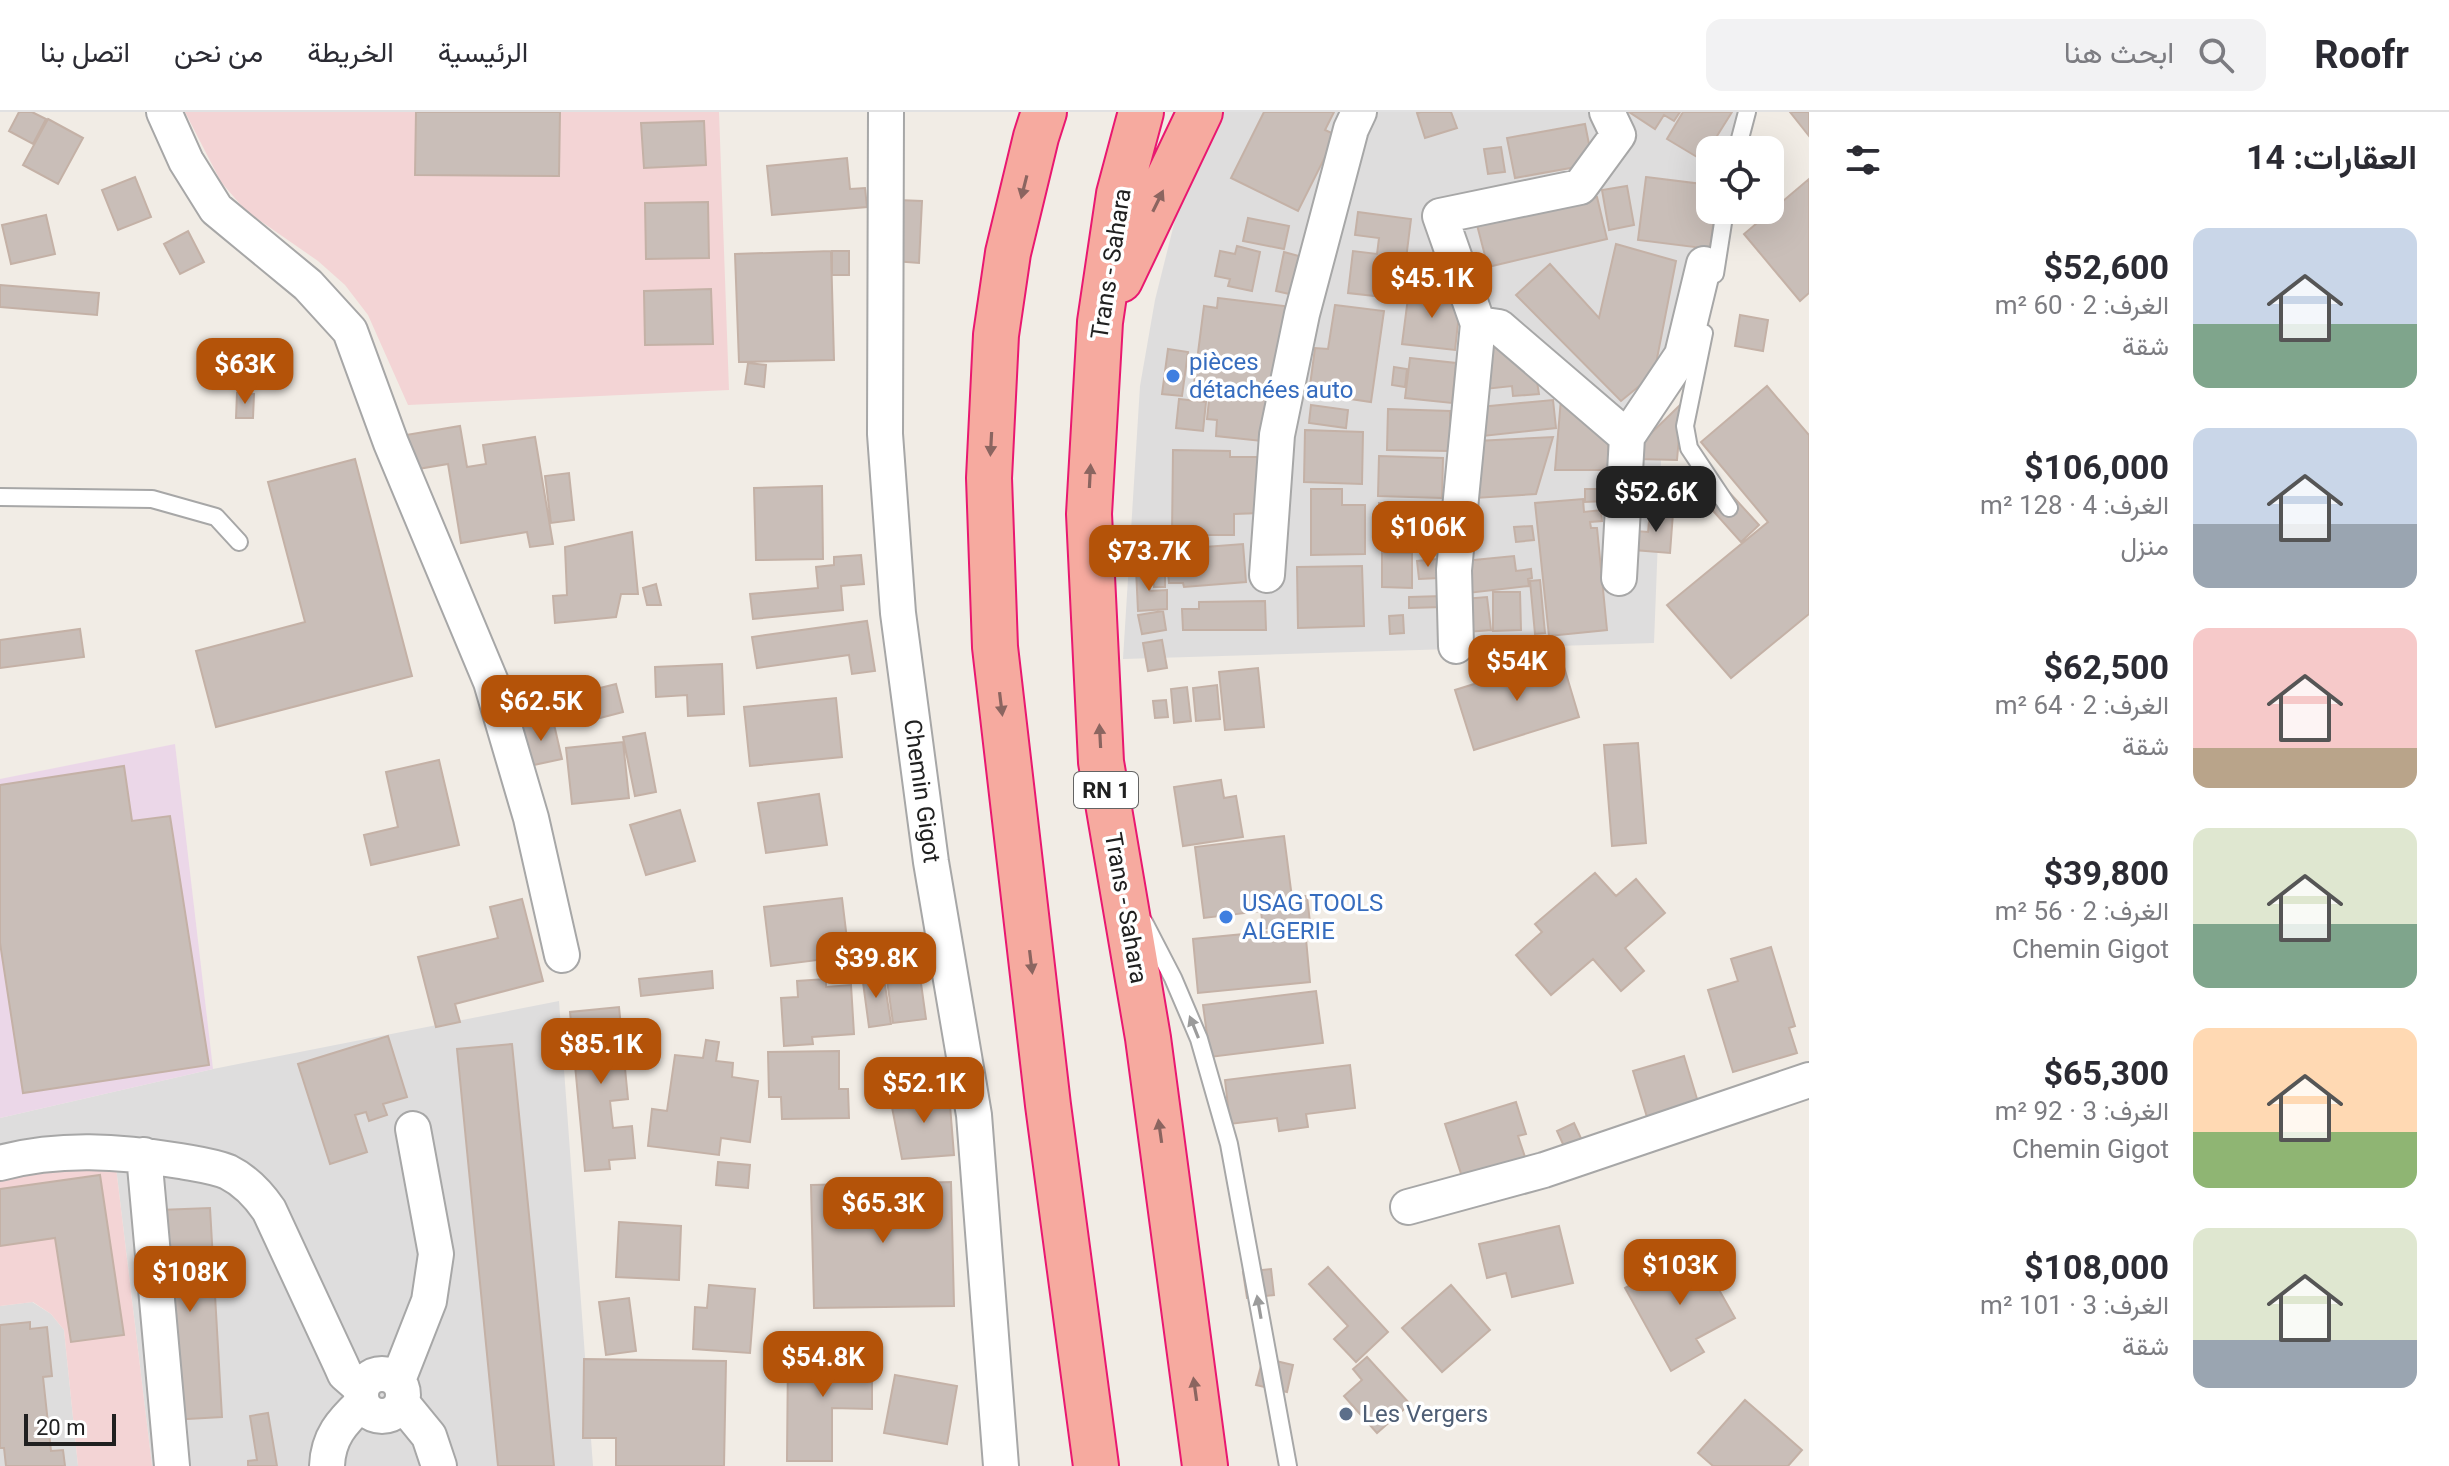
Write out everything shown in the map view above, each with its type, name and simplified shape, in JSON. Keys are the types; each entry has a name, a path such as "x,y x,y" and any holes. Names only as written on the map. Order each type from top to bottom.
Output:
{"highway":[{"path":"1044,112 1008,253 996,335 989,478 995,647 1048,1105 1096,1466"},
{"name":"Trans - Sahara","path":"1141,112 1119,194 1100,322 1089,514 1101,762 1148,1038 1205,1466"},
{"path":"1100,322 1200,112"}],"street":[{"path":"164,112 186,161 216,209 308,285 350,331 391,443 491,682 531,818 562,955"},
{"name":"Chemin Gigot","path":"886,112 885,434 898,613 931,862 974,1115 1001,1466"},
{"path":"1267,575 1277,435 1302,314 1351,129 1359,112"},
{"path":"1456,646 1454,570 1478,324 1440,216 1580,187 1618,135 1607,112"},
{"path":"1619,578 1627,437 1682,355 1704,264"},
{"path":"1478,324 1499,327 1627,437"},
{"path":"1408,1207 1544,1170 1809,1080"},
{"path":"0,1163 34,1155 79,1152 144,1155 210,1166 227,1172 258,1194 269,1210 345,1374 362,1396 368,1412 377,1416 396,1411 429,1301 436,1254 413,1129"},
{"path":"144,1155 172,1466"},
{"path":"400,1391 429,1436 439,1466"},
{"path":"327,1466 332,1439 339,1425 362,1396"}],"lane":[{"path":"1741,136 1747,112"},
{"path":"1723,224 1685,426 1689,448 1729,508"},
{"path":"0,497 152,499 216,517 239,542"},
{"path":"1123,882 1173,978 1199,1039 1229,1144 1288,1466"}],"shaded area":[{"path":"185,112 719,112 729,390 408,405 368,315 345,285 318,261 246,211 221,182"},
{"path":"1210,112 1738,112 1732,136 1696,136 1696,224 1707,224 1663,409 1654,643 1123,659 1140,386 1155,300 1175,220"},
{"path":"175,744 213,1069 0,1118 0,779"},
{"path":"559,1001 593,1466 152,1466 115,1159 0,1168 0,1118 213,1069"},
{"path":"115,1159 152,1466 78,1466 64,1330 51,1314 33,1302 0,1306 0,1168"},
{"path":"32,1302 51,1314 64,1330 78,1466 0,1466 0,1306"}],"building":[{"path":"19,112 32,112 46,119 33,144 9,131"},
{"path":"416,112 560,112 559,176 415,175"},
{"path":"1264,112 1334,112 1325,130 1336,135 1298,211 1231,178"},
{"path":"1451,112 1457,128 1425,138 1417,113"},
{"path":"1629,112 1680,112 1674,121 1664,115 1655,129"},
{"path":"1683,112 1732,112 1717,136 1696,136 1696,156 1667,139"},
{"path":"1790,112 1809,112 1809,136"},
{"path":"48,119 83,138 58,184 23,165"},
{"path":"704,121 706,165 644,168 641,123"},
{"path":"1585,124 1593,164 1515,178 1507,138"},
{"path":"1501,147 1505,172 1488,174 1484,149"},
{"path":"847,158 850,189 865,188 867,207 772,215 767,166"},
{"path":"135,177 151,217 118,230 102,190"},
{"path":"1646,177 1696,183 1696,224 1713,224 1710,249 1638,240"},
{"path":"1809,179 1809,293 1800,301 1744,234 1756,224 1784,224 1784,200"},
{"path":"1627,186 1634,225 1609,230 1602,190"},
{"path":"1597,197 1607,239 1488,267 1477,225"},
{"path":"897,200 922,201 919,263 894,261"},
{"path":"708,202 709,258 646,259 645,203"},
{"path":"1358,212 1411,219 1401,299 1348,293 1353,251 1377,254 1379,238 1355,235"},
{"path":"46,215 55,254 11,264 2,225"},
{"path":"1248,218 1289,226 1284,249 1243,241"},
{"path":"188,231 204,262 180,274 164,244"},
{"path":"1616,244 1676,261 1654,374 1621,401 1516,295 1550,264 1599,318"},
{"path":"1237,246 1260,252 1252,291 1228,286 1230,279 1215,276 1220,251 1235,254"},
{"path":"831,251 834,360 739,362 735,254"},
{"path":"832,251 849,251 849,275 832,275"},
{"path":"1284,252 1306,258 1298,296 1276,291"},
{"path":"0,285 99,293 97,315 0,307"},
{"path":"711,289 713,344 645,345 644,291"},
{"path":"1409,290 1461,296 1455,350 1402,344"},
{"path":"1218,298 1292,307 1282,395 1194,384 1204,306 1217,308"},
{"path":"1335,305 1384,311 1371,402 1309,393 1315,348 1328,349"},
{"path":"1740,315 1768,320 1763,351 1735,346"},
{"path":"1531,343 1539,394 1513,396 1512,386 1485,389 1480,348"},
{"path":"1168,349 1188,352 1182,396 1162,394"},
{"path":"1410,358 1456,363 1452,403 1405,398"},
{"path":"748,363 766,365 764,387 745,384"},
{"path":"1394,367 1407,369 1405,387 1392,385"},
{"path":"1767,386 1809,435 1809,614 1731,678 1667,605 1768,522 1701,442"},
{"path":"1210,391 1276,398 1271,442 1216,436 1217,420 1207,419"},
{"path":"237,393 254,394 253,418 236,418"},
{"path":"1179,399 1206,402 1203,431 1176,428"},
{"path":"1561,399 1608,428 1608,470 1555,470"},
{"path":"1553,400 1556,428 1483,436 1480,407"},
{"path":"1682,403 1677,460 1638,459 1638,446"},
{"path":"1311,405 1348,410 1346,428 1309,423"},
{"path":"1388,409 1450,411 1450,451 1387,450"},
{"path":"460,426 467,467 486,464 483,445 535,437 553,544 530,547 527,532 461,543 448,464 406,471 400,436"},
{"path":"1305,430 1363,432 1362,484 1304,482"},
{"path":"1553,437 1536,494 1475,498 1476,441"},
{"path":"1173,450 1230,451 1230,457 1260,457 1260,513 1234,514 1234,535 1172,535"},
{"path":"1379,456 1443,458 1442,498 1378,496"},
{"path":"355,459 412,676 216,727 196,651 305,622 268,482"},
{"path":"1707,468 1759,525 1741,542 1689,484"},
{"path":"569,473 574,520 551,523 545,476"},
{"path":"1635,476 1674,480 1672,499 1633,496"},
{"path":"822,486 823,559 756,560 754,488"},
{"path":"1311,489 1342,489 1342,505 1365,505 1365,554 1311,555"},
{"path":"1585,489 1604,489 1605,501 1585,502"},
{"path":"1583,499 1584,512 1601,510 1602,521 1590,522 1591,528 1597,528 1607,630 1549,636 1535,503"},
{"path":"1379,503 1434,505 1434,543 1378,542"},
{"path":"1650,511 1673,513 1670,553 1634,550 1636,531 1648,532"},
{"path":"1532,526 1534,540 1516,542 1514,527"},
{"path":"632,532 638,594 621,594 616,617 555,623 553,596 567,595 565,547"},
{"path":"1152,538 1165,538 1165,563 1151,562"},
{"path":"1243,544 1246,582 1184,587 1183,583 1169,583 1166,550"},
{"path":"1382,552 1412,553 1412,588 1382,587"},
{"path":"861,555 864,584 841,586 843,610 753,619 750,594 818,588 816,567 834,565 834,557"},
{"path":"1514,556 1516,571 1531,569 1529,586 1468,593 1464,561"},
{"path":"1437,559 1439,578 1419,579 1417,561"},
{"path":"1362,566 1364,626 1298,628 1297,567"},
{"path":"1153,567 1165,567 1165,587 1154,587"},
{"path":"1150,568 1150,591 1167,590 1167,609 1138,611 1136,569"},
{"path":"1540,580 1545,633 1535,634 1530,581"},
{"path":"656,584 661,605 647,605 643,588"},
{"path":"1493,592 1520,592 1521,630 1493,631"},
{"path":"1443,596 1443,607 1409,608 1409,597"},
{"path":"1487,597 1491,630 1467,632 1464,599"},
{"path":"1265,601 1266,630 1183,630 1182,609 1199,609 1199,602"},
{"path":"1163,611 1166,630 1142,634 1138,615"},
{"path":"1403,615 1404,633 1390,634 1389,616"},
{"path":"867,621 875,671 852,674 849,655 757,668 752,637"},
{"path":"80,629 84,657 0,668 0,640"},
{"path":"1162,640 1167,668 1148,671 1143,643"},
{"path":"1561,657 1579,717 1474,750 1455,690"},
{"path":"722,664 724,714 688,716 687,695 656,697 655,667"},
{"path":"1258,668 1264,727 1225,730 1219,672"},
{"path":"616,684 623,712 600,718 592,690"},
{"path":"1217,685 1220,719 1196,721 1193,688"},
{"path":"1187,687 1191,721 1174,723 1171,689"},
{"path":"836,698 842,757 750,766 744,707"},
{"path":"1166,700 1168,717 1155,718 1153,701"},
{"path":"553,720 562,759 529,766 520,727"},
{"path":"645,733 656,792 635,796 623,737"},
{"path":"623,742 629,798 572,804 566,748"},
{"path":"1638,743 1646,843 1612,846 1604,745"},
{"path":"439,760 459,845 371,865 364,835 398,827 386,772"},
{"path":"124,766 132,821 170,816 209,1065 23,1093 0,943 0,785"},
{"path":"1221,780 1224,798 1236,796 1243,837 1183,846 1174,787"},
{"path":"819,794 827,845 766,853 758,803"},
{"path":"680,810 695,861 646,875 630,825"},
{"path":"1284,836 1292,898 1307,896 1310,923 1263,929 1261,911 1204,918 1195,847"},
{"path":"1595,873 1616,896 1636,879 1665,913 1625,948 1644,971 1621,991 1593,959 1551,995 1516,955 1542,932 1535,924"},
{"path":"842,898 849,956 771,966 764,907"},
{"path":"522,899 543,981 455,1004 460,1022 436,1027 418,957 498,938 490,907"},
{"path":"1305,928 1310,982 1198,993 1193,939"},
{"path":"1771,947 1795,1026 1789,1028 1797,1053 1733,1072 1708,990 1738,981 1731,959"},
{"path":"918,962 926,1019 893,1023 885,966"},
{"path":"712,971 713,988 641,996 639,979"},
{"path":"883,972 891,1024 869,1027 862,975"},
{"path":"826,979 826,987 851,985 854,1034 812,1037 813,1044 784,1046 781,998 798,997 797,981"},
{"path":"1316,991 1323,1043 1210,1057 1203,1005"},
{"path":"619,1007 628,1099 610,1101 613,1128 632,1126 635,1158 609,1160 610,1169 585,1171 570,1012"},
{"path":"388,1036 407,1097 383,1104 387,1115 369,1121 366,1112 355,1115 367,1152 330,1164 298,1064"},
{"path":"706,1040 719,1042 716,1061 733,1063 732,1077 758,1081 750,1142 721,1138 719,1155 648,1146 652,1109 667,1111 675,1055 703,1058"},
{"path":"512,1044 554,1466 498,1466 457,1049"},
{"path":"839,1051 839,1089 848,1089 849,1118 782,1119 781,1097 769,1097 768,1052"},
{"path":"1684,1056 1701,1112 1650,1127 1633,1071"},
{"path":"1350,1065 1355,1108 1306,1114 1308,1127 1279,1131 1277,1118 1230,1124 1225,1080"},
{"path":"949,1093 954,1155 902,1159 890,1097"},
{"path":"1516,1102 1526,1134 1518,1136 1527,1163 1464,1183 1445,1124"},
{"path":"1574,1123 1584,1145 1567,1153 1557,1131"},
{"path":"718,1162 750,1165 748,1188 716,1185"},
{"path":"100,1175 124,1335 71,1342 55,1238 0,1246 0,1189"},
{"path":"951,1182 954,1306 814,1308 811,1185"},
{"path":"210,1208 222,1417 170,1420 159,1210"},
{"path":"619,1222 681,1226 679,1280 616,1277"},
{"path":"1559,1226 1573,1283 1512,1297 1506,1273 1487,1278 1479,1244"},
{"path":"1696,1249 1735,1318 1696,1339 1704,1352 1671,1371 1625,1288"},
{"path":"1328,1267 1388,1332 1356,1362 1334,1339 1348,1326 1309,1284"},
{"path":"1271,1269 1274,1295 1247,1298 1243,1272"},
{"path":"709,1285 755,1289 750,1353 693,1349 695,1307 707,1308"},
{"path":"1451,1285 1490,1330 1442,1372 1402,1328"},
{"path":"629,1298 636,1351 606,1355 599,1302"},
{"path":"30,1322 30,1329 47,1327 52,1376 43,1377 51,1451 63,1450 65,1466 6,1466 4,1448 0,1448 0,1325"},
{"path":"788,1353 872,1354 872,1409 832,1408 832,1461 787,1461"},
{"path":"1367,1357 1410,1404 1377,1433 1344,1396 1362,1380 1353,1369"},
{"path":"1263,1358 1293,1365 1287,1392 1256,1385"},
{"path":"584,1359 726,1361 724,1466 616,1466 616,1438 583,1438"},
{"path":"895,1375 957,1386 947,1444 884,1433"},
{"path":"1745,1400 1802,1450 1788,1466 1713,1466 1698,1453"},
{"path":"268,1413 277,1466 248,1466 248,1461 257,1460 250,1416"}],"place":[{"name":"pièces détachées auto","path":"1173,376"},
{"name":"USAG TOOLS ALGERIE","path":"1226,917"},
{"name":"Les Vergers","path":"1346,1414"}]}
